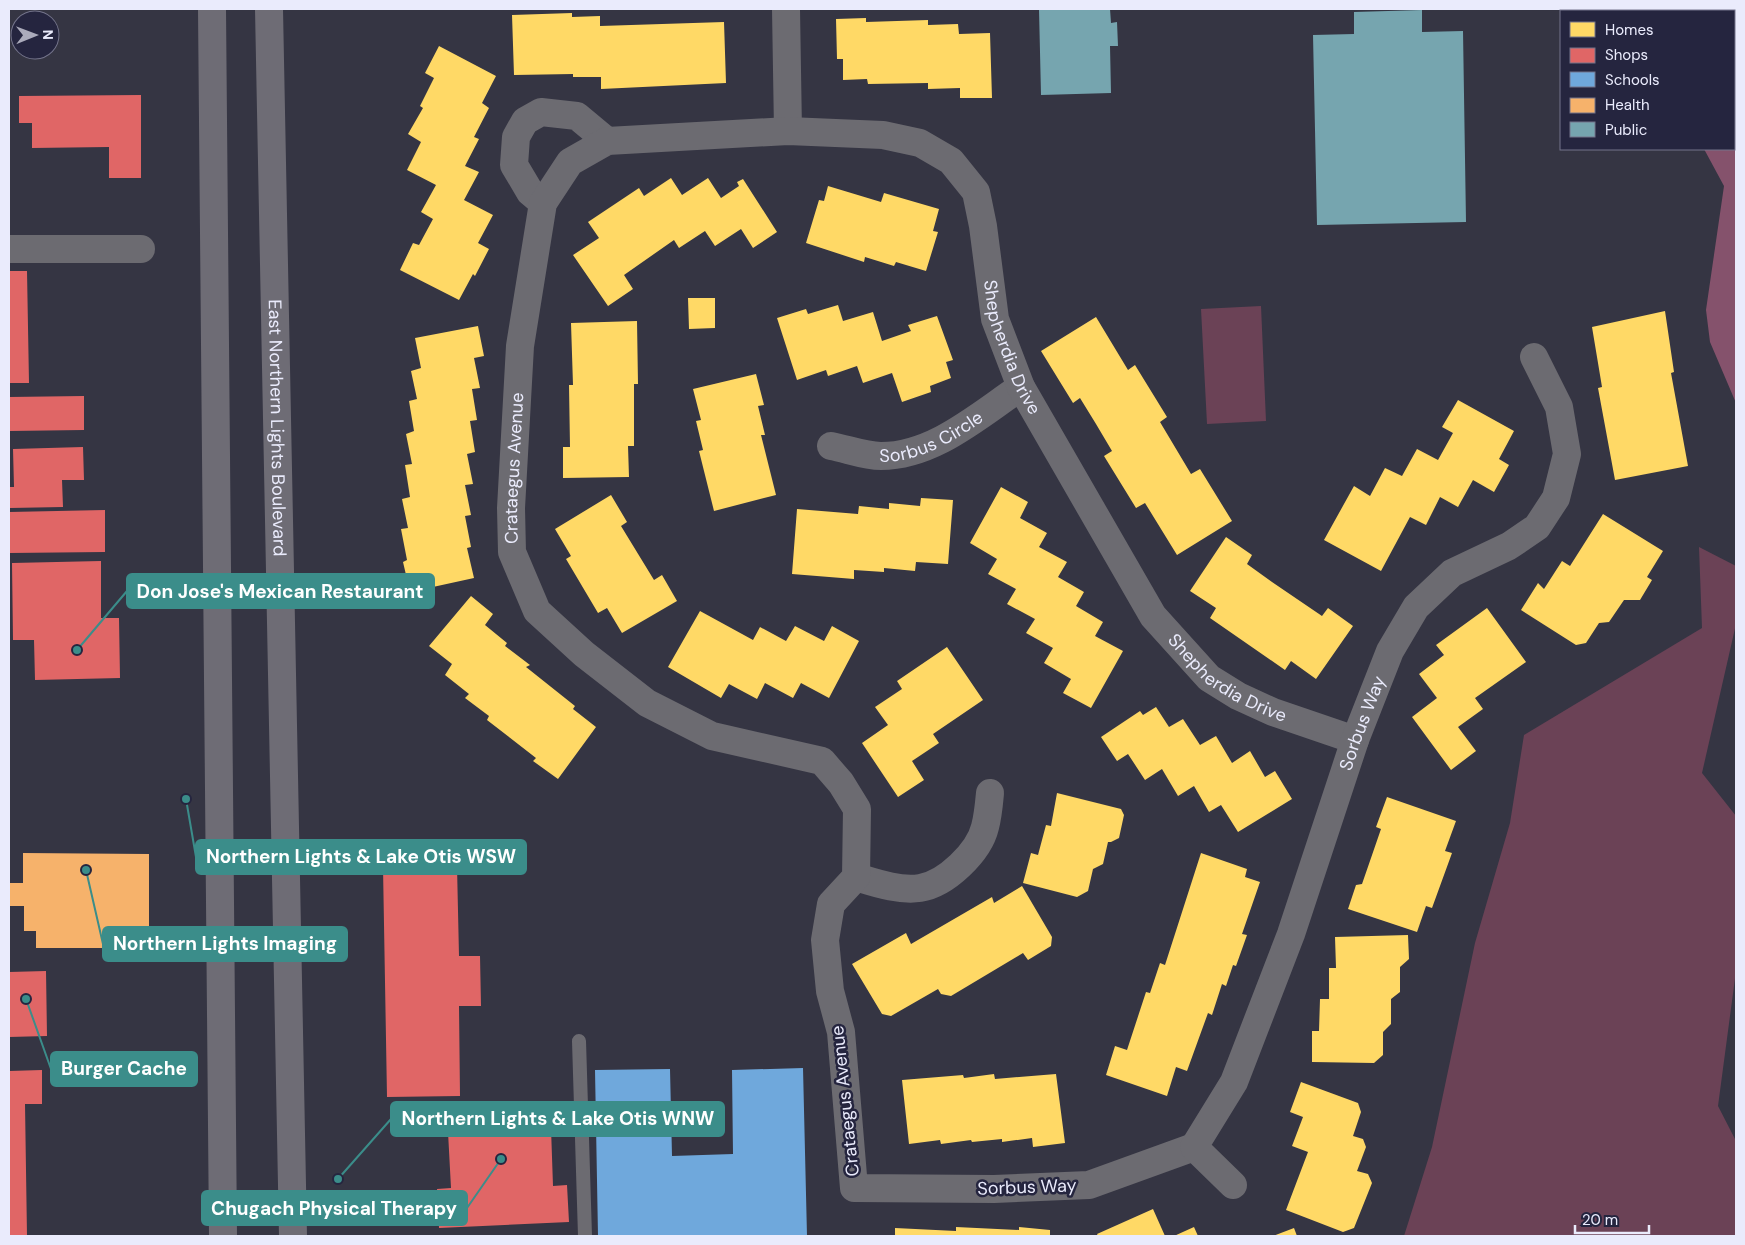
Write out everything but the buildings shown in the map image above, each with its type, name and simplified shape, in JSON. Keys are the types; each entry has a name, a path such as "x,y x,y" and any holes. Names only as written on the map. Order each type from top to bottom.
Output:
{"main road":[{"path":"212,9 223,1236"},
{"name":"East Northern Lights Boulevard","path":"269,9 293,1236"}],"street":[{"path":"786,9 788,131"},
{"path":"542,112 577,116 607,141 570,162 543,202 530,192 514,165 516,137 525,121 542,112"},
{"name":"Shepherdia Drive","path":"607,141 788,131 883,135 920,143 951,161 976,192 983,226 995,318 1021,387 1153,616 1209,678 1238,696 1273,712 1355,740"},
{"name":"Crataegus Avenue","path":"543,202 520,346 511,508 512,552 537,611 584,654 647,703 712,736 822,762 841,783 856,809 856,877 831,904 826,940 830,991 841,1032 854,1188"},
{"path":"9,249 141,249"},
{"name":"Sorbus Way","path":"854,1188 994,1189 1088,1185 1194,1147 1234,1082 1291,934 1355,740 1390,651 1416,606 1452,573 1509,546 1536,528 1556,498 1567,454 1559,407 1534,357"},
{"name":"Sorbus Circle","path":"831,446 880,456 913,451 943,440 1021,387"},
{"path":"856,877 886,886 920,888 946,877 972,856 985,829 990,793"},
{"path":"1194,1147 1233,1185"}],"lane":[{"path":"579,1040 586,1236"}],"shaded area":[{"path":"1736,9 1736,403 1710,342 1706,310 1724,186 1705,150 1735,150 1735,10 1672,10"},
{"path":"1261,306 1266,421 1207,424 1201,309"},
{"path":"1699,547 1736,566 1736,624 1702,773 1736,816 1736,971 1718,1106 1736,1141 1736,1236 1404,1236 1432,1147 1475,943 1510,823 1524,735 1702,628"}],"place":[{"name":"Don Jose's Mexican Restaurant","path":"77,650"},
{"name":"Northern Lights & Lake Otis WSW","path":"186,799"},
{"name":"Northern Lights Imaging","path":"86,870"},
{"name":"Burger Cache","path":"26,999"},
{"name":"Chugach Physical Therapy","path":"501,1159"},
{"name":"Northern Lights & Lake Otis WNW","path":"338,1179"}]}
